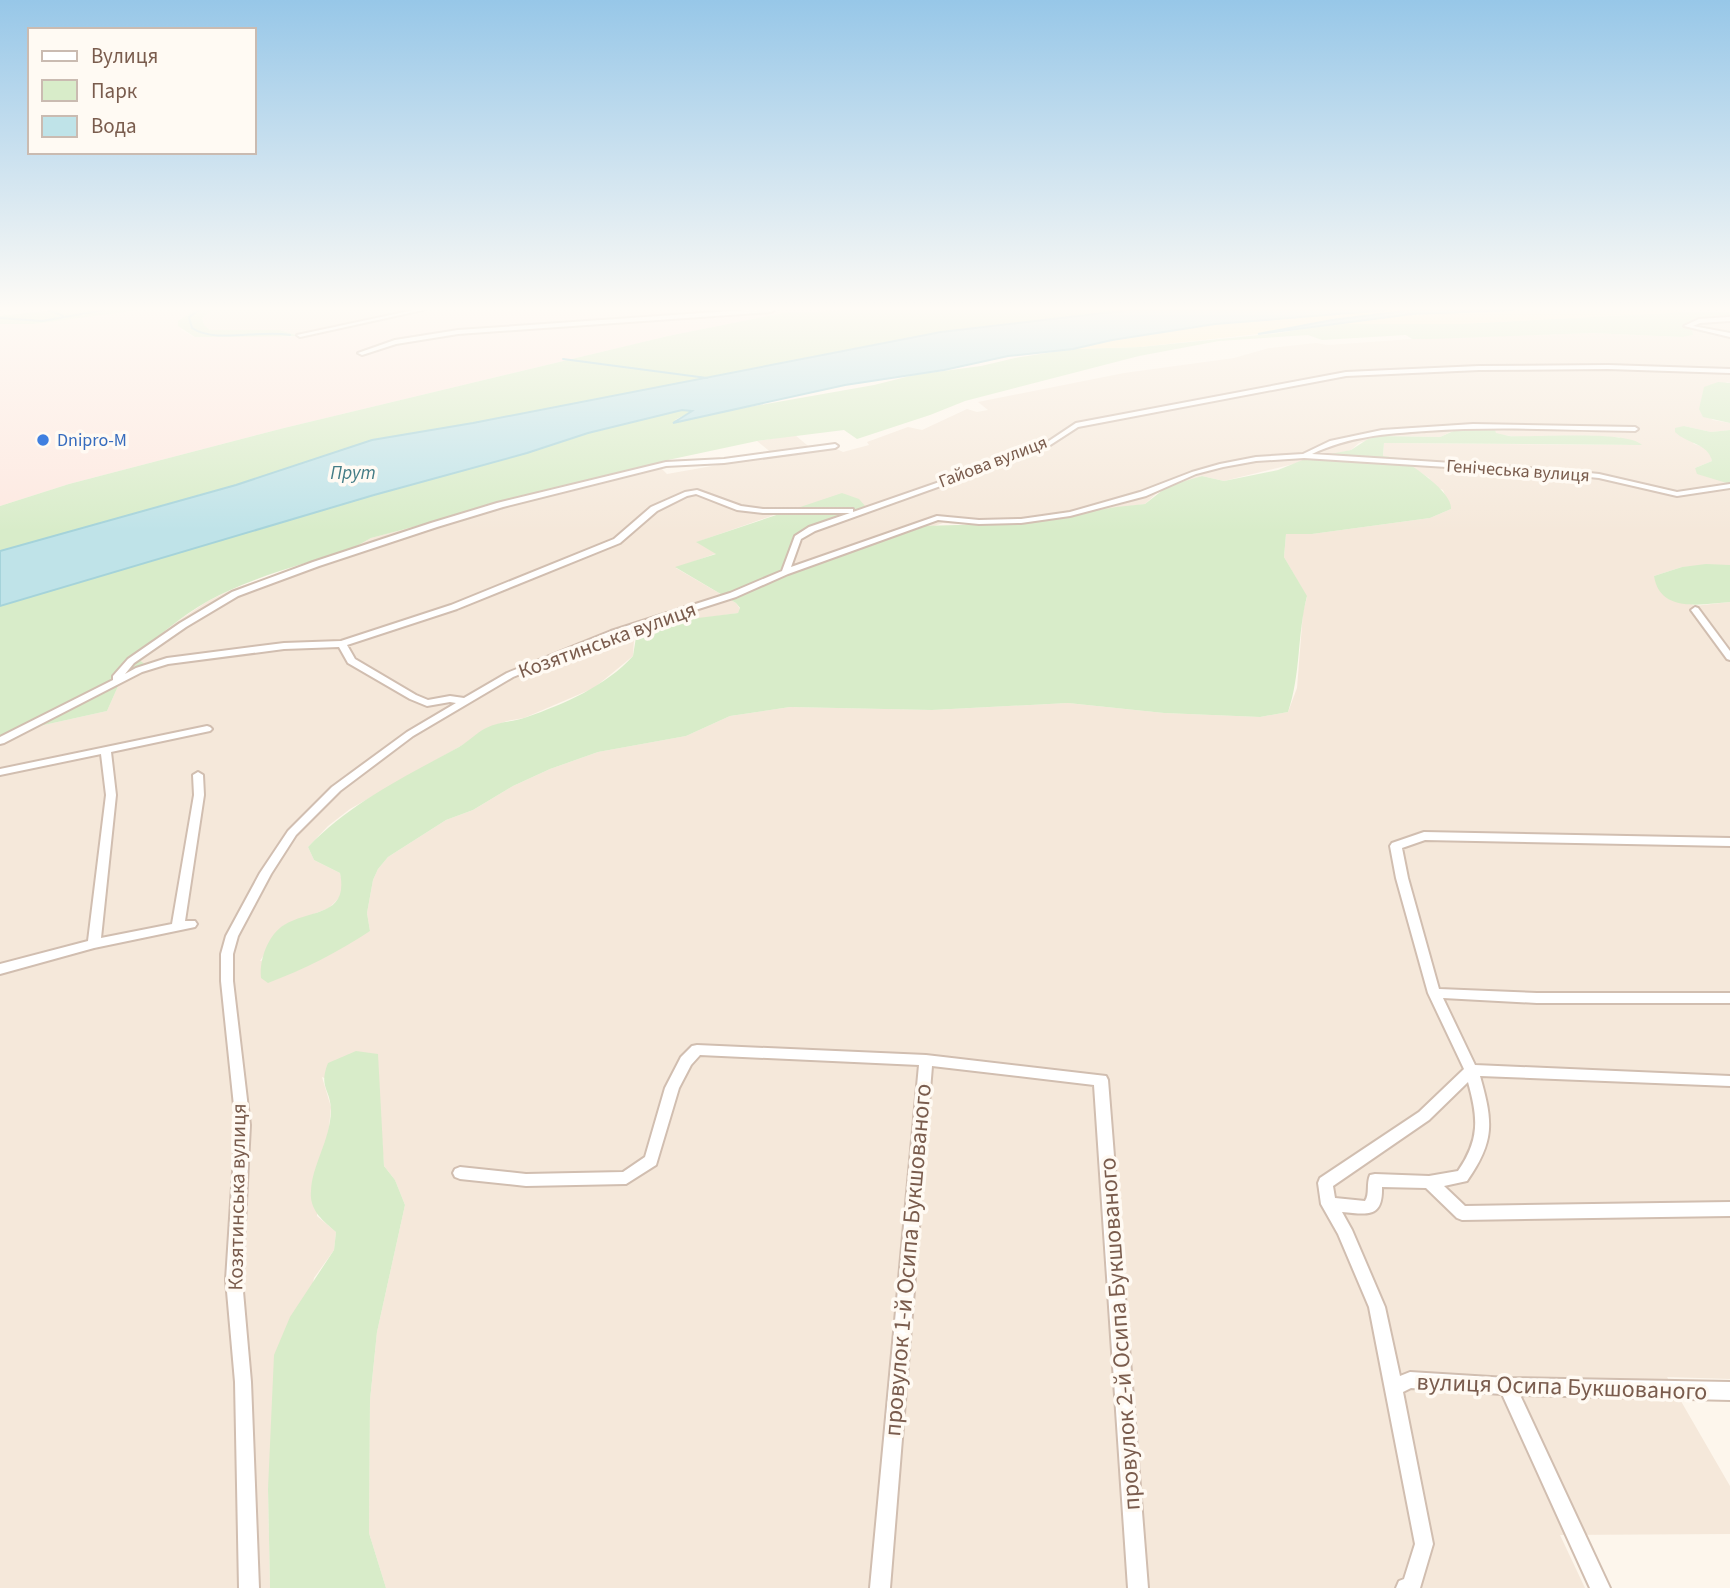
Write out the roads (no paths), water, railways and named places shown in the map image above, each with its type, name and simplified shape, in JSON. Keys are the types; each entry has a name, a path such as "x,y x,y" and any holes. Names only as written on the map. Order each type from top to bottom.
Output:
{"street":[{"name":"Гайова вулиця","path":"785,572 798,538 812,530 1042,448 1076,425 1292,384"},
{"name":"Козятинська вулиця","path":"249,1588 243,1382 234,1280 243,1125 227,981 227,954 232,936 266,873 292,833 313,809 377,757 463,701 510,675 614,632 733,595 785,572 937,518 979,522 1021,521 1070,514 1143,494 1194,473 1222,465 1304,456 1352,437 1432,428 1636,429"},
{"path":"109,685 131,661 209,608 235,594 316,564 500,505 666,464 724,461 835,446"},
{"name":"Генічеська вулиця","path":"1304,456 1560,472 1599,476 1677,494 1730,486"},
{"path":"0,741 139,670 167,661 285,646 342,644 454,607 617,541 654,509 685,494 697,492 740,508 763,511 863,510"},
{"path":"1695,610 1730,657"},
{"path":"342,644 351,661 413,697 426,703 450,699 463,701"},
{"path":"0,772 207,729"},
{"path":"94,944 111,796 106,751"},
{"path":"0,970 94,944 184,924 199,795 198,775"},
{"path":"1329,1204 1369,1208 1375,1200 1375,1180 1429,1182 1462,1177 1475,1161 1484,1136 1484,1114 1471,1070 1434,993 1402,878 1396,846 1424,836 1730,842"},
{"path":"1434,993 1537,998 1730,998"},
{"name":"провулок 1-й Осипа Букшованого","path":"460,1173 526,1180 626,1178 651,1161 673,1088 686,1060 697,1050 926,1060 880,1588"},
{"name":"провулок 2-й Осипа Букшованого","path":"926,1060 1101,1080 1138,1588"},
{"path":"1394,1388 1377,1307 1344,1230 1329,1204 1325,1183 1424,1116 1471,1070 1730,1081"},
{"path":"1429,1182 1462,1213 1730,1209"},
{"name":"вулиця Осипа Букшованого","path":"1406,1588 1412,1585 1424,1544 1394,1388 1410,1380 1507,1386 1730,1391"},
{"path":"1507,1386 1600,1588"}],"water":[{"name":"Прут","path":"673,384 851,384 673,423 692,411 682,410 588,433 0,606 0,551 236,485 372,440"}],"place":[{"name":"Dnipro-M","path":"43,440"}]}
